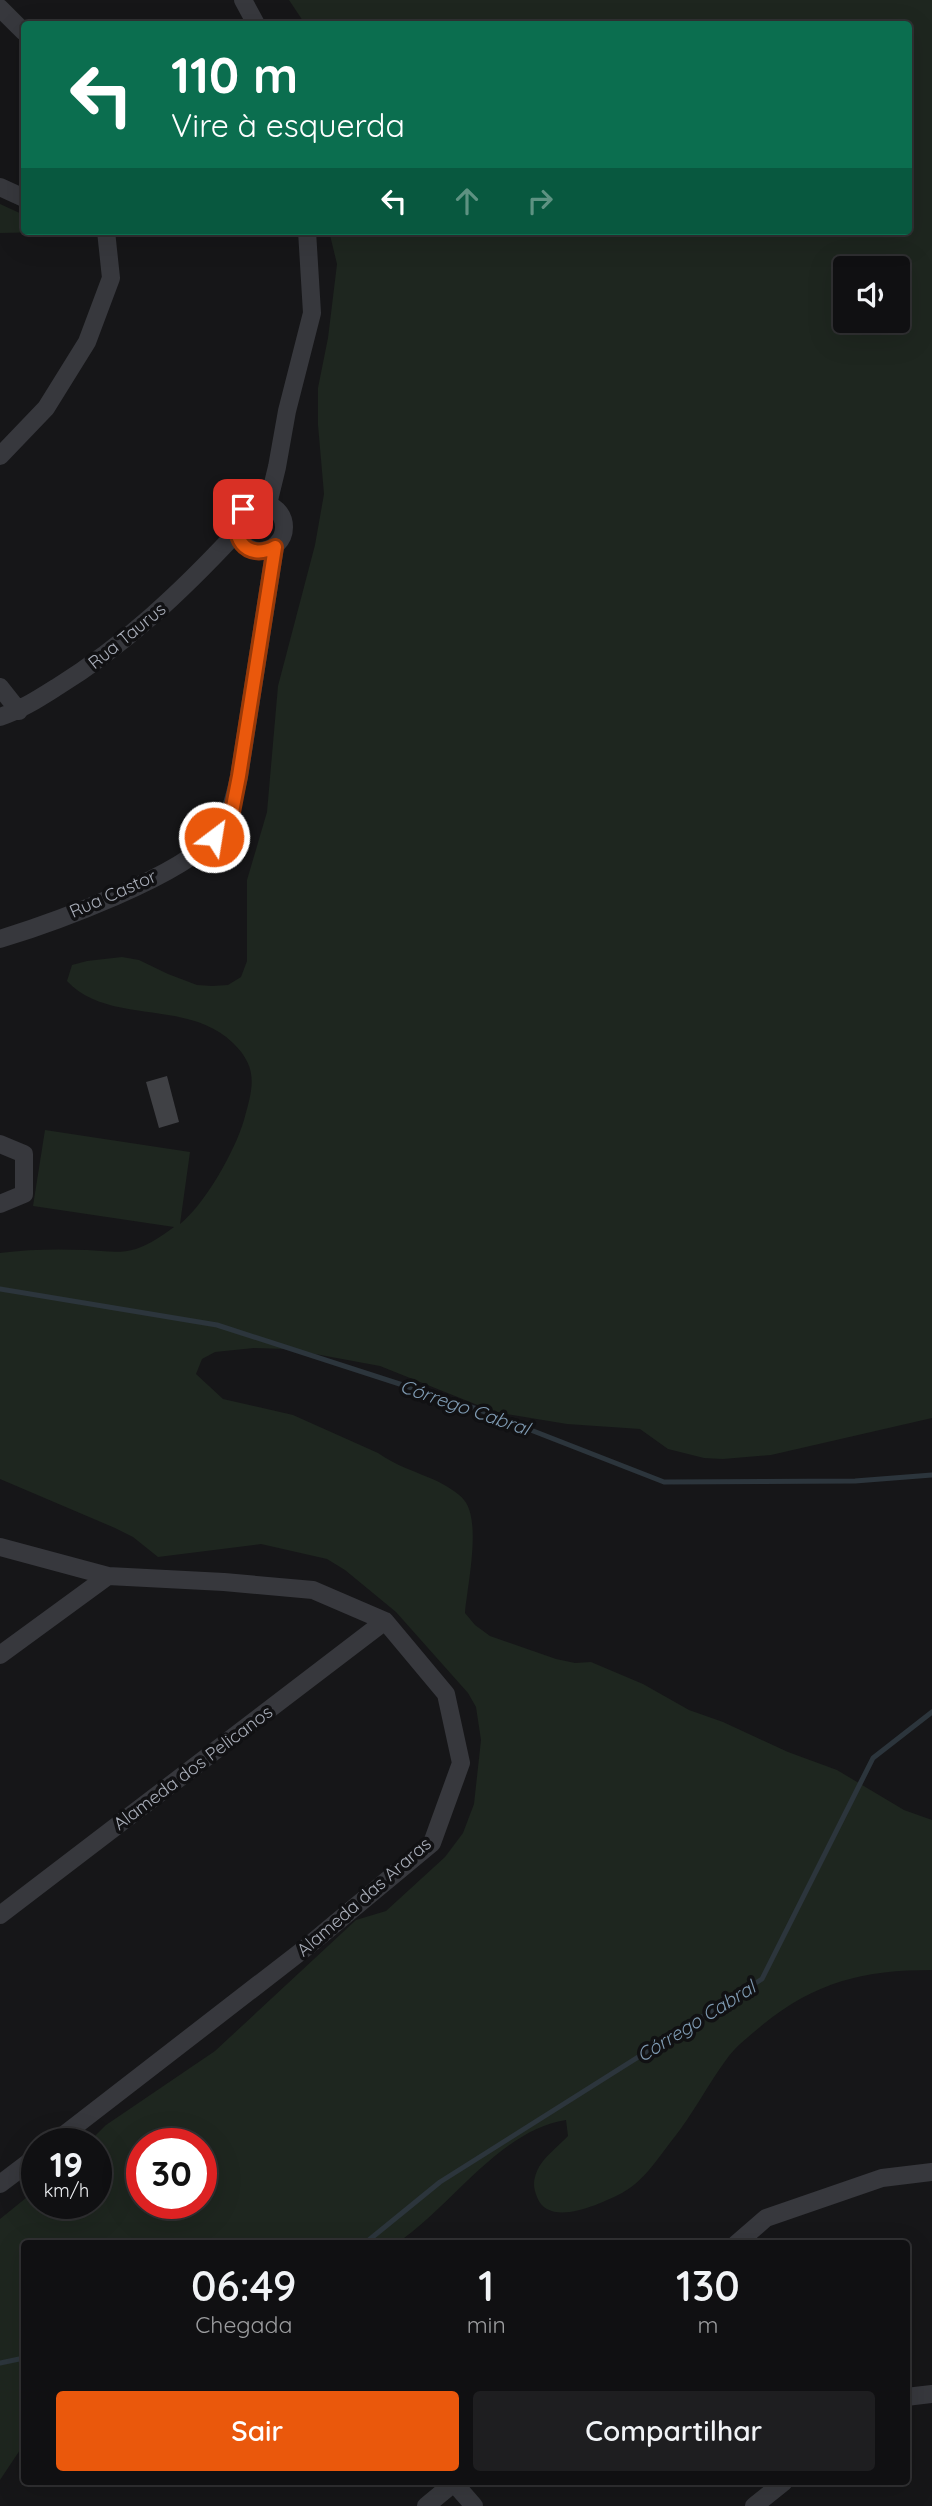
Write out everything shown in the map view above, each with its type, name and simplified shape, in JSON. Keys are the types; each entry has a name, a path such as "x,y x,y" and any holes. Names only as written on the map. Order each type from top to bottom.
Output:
{"street":[{"path":"243,0 254,21"},
{"path":"0,8 21,29"},
{"path":"0,187 21,197"},
{"path":"0,456 46,408 87,342 111,278 103,235"},
{"path":"268,504 287,411 312,313 307,235"},
{"path":"255,503 268,504 276,508 285,523 282,540 266,551 248,549 236,533 237,520 243,509 255,503"},
{"name":"Rua Taurus","path":"0,717 19,710 92,666 155,615 236,533"},
{"name":"Rua Castor","path":"0,939 140,885 191,856 214,837 232,812 275,547"},
{"path":"0,687 19,710"},
{"path":"0,1144 24,1154 24,1194 0,1204"},
{"name":"Alameda das Araras","path":"0,1547 108,1576 313,1590 385,1621 446,1694 461,1763 432,1843 308,1946 73,2128"},
{"path":"0,1656 108,1576"},
{"name":"Alameda dos Pelicanos","path":"0,1915 385,1621"},
{"path":"0,2184 21,2168"},
{"path":"741,2240 766,2218 882,2178 932,2172"},
{"path":"910,2397 932,2394"},
{"path":"426,2506 450,2485"},
{"path":"456,2485 474,2506"},
{"path":"754,2506 780,2485"}],"shaded area":[{"path":"289,0 932,0 932,1418 771,1455 704,1458 668,1449 640,1429 567,1424 495,1412 380,1366 288,1349 254,1348 215,1352 202,1359 196,1374 223,1399 293,1415 437,1481 459,1495 469,1510 473,1538 465,1613 490,1636 556,1659 575,1663 591,1662 643,1684 689,1710 837,1770 904,1810 932,1820 932,1970 861,1976 820,1989 780,2012 746,2038 730,2055 680,2129 644,2176 622,2193 576,2211 553,2211 543,2206 537,2197 534,2184 539,2166 568,2136 566,2120 519,2138 401,2240 21,2240 21,2448 0,2480 0,2219 21,2202 21,2219 112,2219 112,2128 103,2128 215,2051 356,1920 386,1911 445,1857 463,1833 474,1804 481,1740 476,1707 468,1693 396,1612 345,1570 327,1559 261,1544 158,1557 133,1537 115,1528 0,1479 0,1253 44,1250 130,1251 151,1242 174,1227 33,1206 45,1130 190,1152 180,1224 199,1204 218,1176 234,1147 247,1109 252,1079 247,1061 233,1043 214,1029 171,1015 104,1003 84,995 67,981 72,965 122,957 139,960 197,985 228,985 241,977 247,961 247,880 267,812 278,686 315,545 324,494 318,388 328,338 337,264 330,235 912,235 912,21 303,21"},
{"path":"0,204 21,214 21,233 0,233"}],"building":[{"path":"167,1076 179,1122 159,1128 146,1082"}],"waterway":[{"name":"Córrego Cabral","path":"0,1289 217,1325 477,1409 664,1482 855,1481 932,1475"},
{"name":"Córrego Cabral","path":"369,2240 440,2182 762,1979 873,1758 932,1712"},
{"name":"Córrego Cabral","path":"0,2363 21,2359"}],"route":[{"path":"214,837 232,812 275,547 257,552 248,549 241,542 236,533 237,520 243,509"}]}
